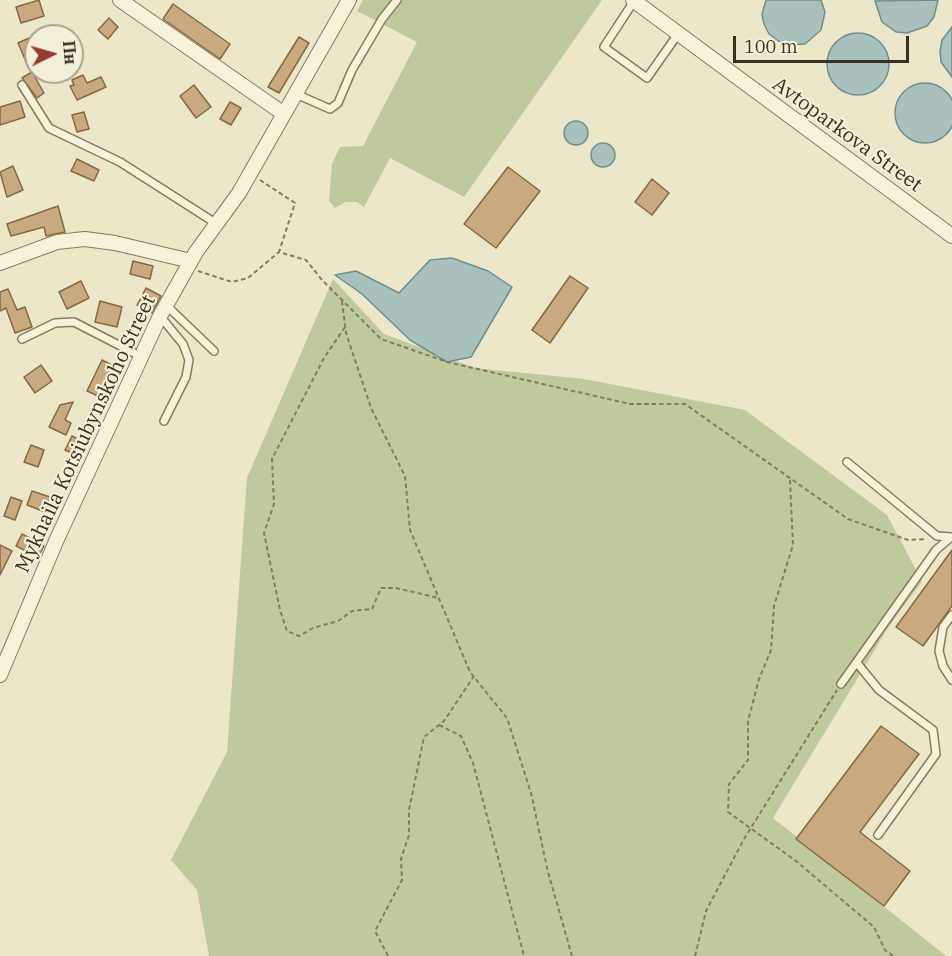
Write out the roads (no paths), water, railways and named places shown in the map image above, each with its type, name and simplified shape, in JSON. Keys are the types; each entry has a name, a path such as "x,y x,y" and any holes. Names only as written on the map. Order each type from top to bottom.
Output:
{"street":[{"path":"120,0 284,114"},
{"name":"Mykhaila Kotsiubynskoho Street","path":"0,675 57,539 140,356 163,311 190,264 250,173 349,0"},
{"name":"Avtoparkova Street","path":"634,1 952,236"},
{"path":"0,263 57,242 86,239 115,243 190,264"}],"lane":[{"path":"296,94 330,109 338,103 352,70 382,19 397,0"},
{"path":"634,1 604,47 646,78 678,34"},
{"path":"21,85 50,128 120,162 217,224"},
{"path":"163,311 214,351"},
{"path":"163,311 183,344 189,360 186,377 164,421"},
{"path":"22,339 55,323 74,322 140,356"},
{"path":"847,462 937,536 951,537"},
{"path":"841,684 936,550 951,537"},
{"path":"952,615 943,627 939,651 943,666 952,680"},
{"path":"856,663 879,690 933,730 936,754 878,835"}],"water":[{"path":"766,0 821,0 825,12 821,30 805,44 784,45 769,34 764,24 762,14"},
{"path":"938,0 934,17 927,26 907,33 896,32 882,22 875,1"},
{"path":"952,27 952,77 941,62 940,51 942,40"},
{"path":"858,33 870,35 880,42 887,52 889,64 887,76 880,86 870,93 858,95 846,93 836,86 829,76 827,64 829,52 836,42 846,35"},
{"path":"919,83 931,83 947,91 953,101 955,113 953,125 947,135 931,143 919,143 903,135 895,119 895,107 903,91"},
{"path":"576,121 584,125 588,133 584,141 576,145 568,141 564,133 568,125"},
{"path":"603,143 611,147 615,155 611,163 603,167 595,163 591,155 595,147"},
{"path":"452,258 488,271 512,287 471,357 447,362 410,340 362,294 335,275 356,271 399,293 430,260"}]}
